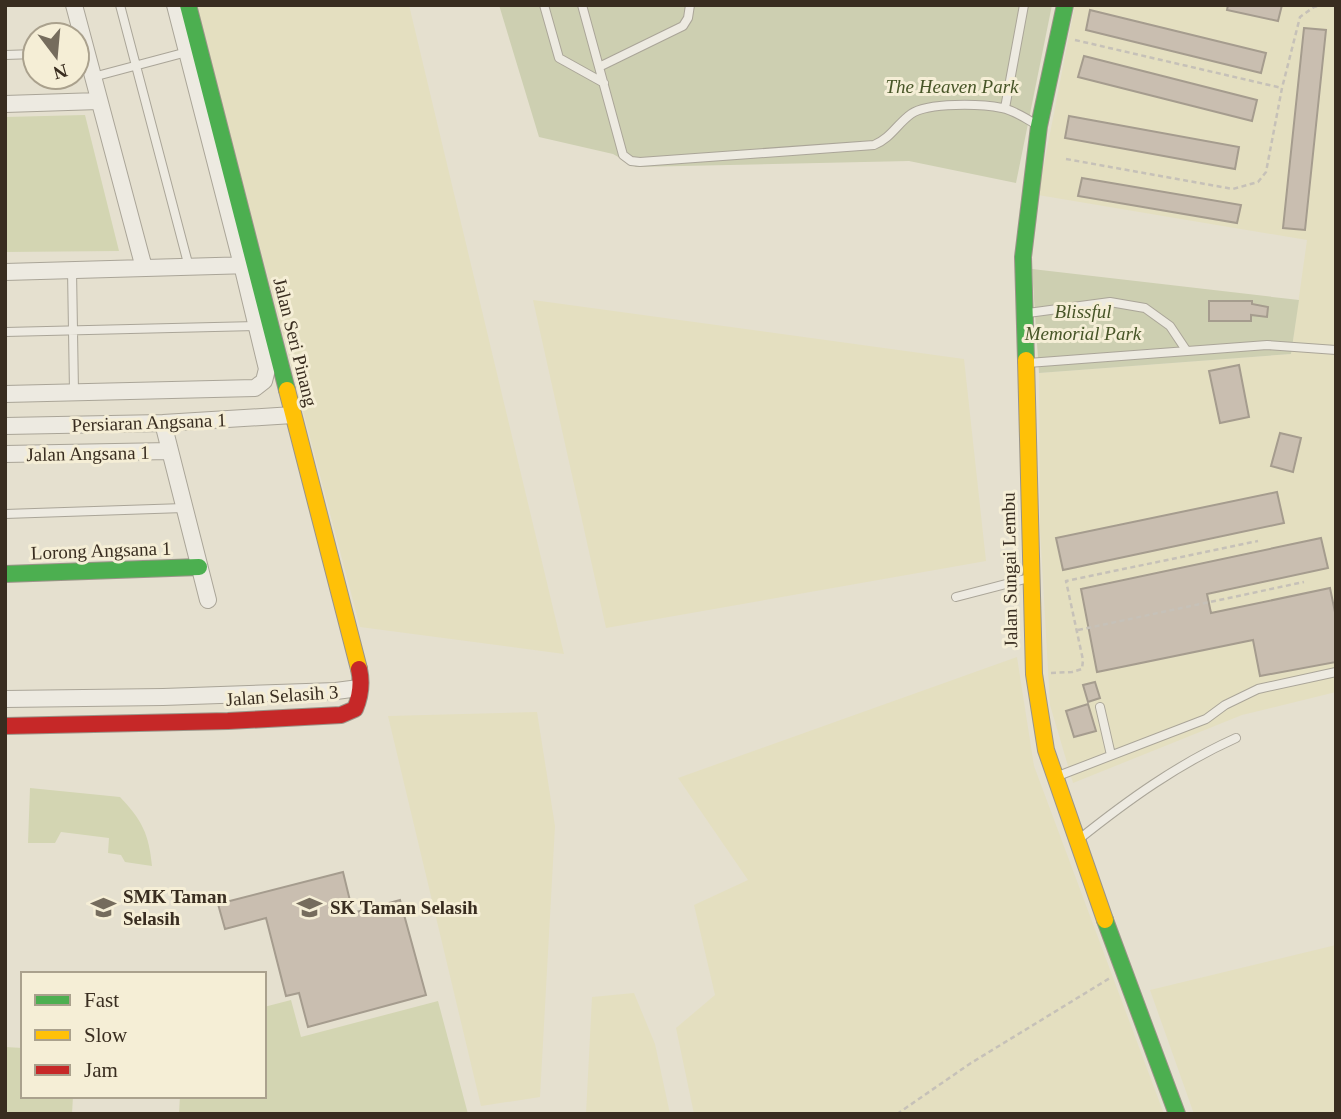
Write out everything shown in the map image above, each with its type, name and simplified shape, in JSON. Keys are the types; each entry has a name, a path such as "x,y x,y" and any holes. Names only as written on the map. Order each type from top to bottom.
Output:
{"street":[{"name":"Jalan Seri Pinang","path":"175,5 293,415 361,676 359,688"},
{"name":"Jalan Seri Pinang","path":"5,394 255,388 264,381 267,369 257,326 249,265 188,5"},
{"name":"Jalan Sungai Lembu","path":"1065,5 1039,126 1023,257 1034,674 1046,750 1076,841 1177,1114"},
{"path":"91,73 144,268"},
{"path":"5,104 99,101"},
{"path":"5,272 249,265"},
{"name":"Persiaran Angsana 1","path":"5,426 163,423 293,415"},
{"path":"163,423 208,600"},
{"name":"Jalan Angsana 1","path":"5,454 170,451"},
{"name":"Lorong Angsana 1","path":"5,574 199,567"},
{"name":"Jalan Selasih 3","path":"5,699 176,696 359,688 359,700 355,709 341,715 228,721 5,726"}],"lane":[{"path":"120,5 189,267"},
{"path":"544,5 559,58 604,83"},
{"path":"582,5 623,155 631,161 874,145 886,140 912,113 926,107 1005,108 1039,126"},
{"path":"599,67 683,26 688,18 690,5"},
{"path":"1005,108 1024,5"},
{"path":"93,77 187,52"},
{"path":"72,270 74,392"},
{"path":"1025,313 1110,302 1145,308 1170,326 1186,351"},
{"path":"5,332 257,326"},
{"path":"1027,363 1267,345 1336,350"},
{"path":"5,514 184,508"},
{"path":"956,597 1032,577"},
{"path":"1056,777 1206,719 1225,705 1258,689 1336,672"},
{"path":"1100,708 1111,755"},
{"path":"1076,841 1164,776 1236,738"}],"path":[{"path":"1308,5 1314,7"},
{"path":"1066,159 1233,189 1258,182 1266,172 1282,88 1300,17 1314,7 1324,5"},
{"path":"1058,36 1282,88"},
{"path":"1034,674 1082,669 1078,630 1066,581 1258,541"},
{"path":"1078,630 1304,582"},
{"path":"897,1114 971,1063 1124,969"}],"shaded area":[{"path":"196,5 409,5 564,654 360,627"},
{"path":"1075,5 1336,5 1336,692 1242,715 1073,783 1050,705 1040,529 1039,373 1291,354 1307,240 1038,195"},
{"path":"533,300 964,359 986,561 606,628"},
{"path":"1017,657 1034,766 1164,1114 694,1114 676,1028 715,995 694,905 748,880 678,778"},
{"path":"537,712 555,826 540,1097 481,1106 388,716"},
{"path":"1336,945 1336,1114 1194,1114 1150,990"},
{"path":"634,993 655,1044 670,1114 586,1114 592,997"}],"green space":[{"name":"The Heaven Park","path":"499,5 1052,5 1016,183 909,161 636,167 613,154 539,137"},
{"path":"85,115 119,251 5,252 5,117"},
{"name":"Blissful Memorial Park","path":"1032,269 1299,300 1291,354 1039,373"},
{"path":"30,788 120,797 143,828 152,866 125,862 121,855 108,853 109,838 61,832 55,843 28,843"},
{"path":"291,1000 301,1037 438,1001 468,1114 179,1114 180,1098 266,1098 266,1006"},
{"path":"5,1047 21,1048 21,1098 73,1098 72,1114 5,1114"}],"building":[{"path":"1228,5 1282,5 1278,21 1227,10"},
{"path":"1090,10 1266,53 1261,73 1086,30"},
{"path":"1304,28 1326,30 1305,230 1283,228"},
{"path":"1084,56 1257,100 1252,121 1078,77"},
{"path":"1069,116 1239,147 1235,169 1065,138"},
{"path":"1082,178 1241,205 1237,223 1078,196"},
{"path":"1209,301 1252,301 1252,304 1268,307 1267,317 1251,315 1251,321 1209,321"},
{"path":"1239,365 1249,417 1220,423 1209,371"},
{"path":"1280,433 1301,438 1293,472 1271,466"},
{"path":"1277,492 1284,523 1063,570 1056,538"},
{"path":"1321,538 1328,568 1207,594 1211,613 1330,588 1336,617 1336,662 1260,676 1253,640 1097,672 1081,589"},
{"path":"1095,682 1100,698 1088,702 1083,685"},
{"path":"1088,704 1096,731 1074,737 1066,711"},
{"path":"343,872 353,913 400,900 426,995 308,1027 299,993 286,996 266,918 225,929 218,904"}],"traffic: fast":[{"path":"188,5 287,390"},
{"path":"1026,360 1023,257 1039,126 1065,5"},
{"path":"5,574 199,567"},
{"path":"1105,920 1177,1114"}],"traffic: slow":[{"path":"1026,360 1034,674 1046,750 1105,920"},
{"path":"287,390 359,669"}],"traffic: jam":[{"path":"5,726 228,721 341,715 355,709 360,689 359,669"}],"place":[{"name":"SMK Taman Selasih","path":"103,907"},
{"name":"SK Taman Selasih","path":"310,907"}]}
